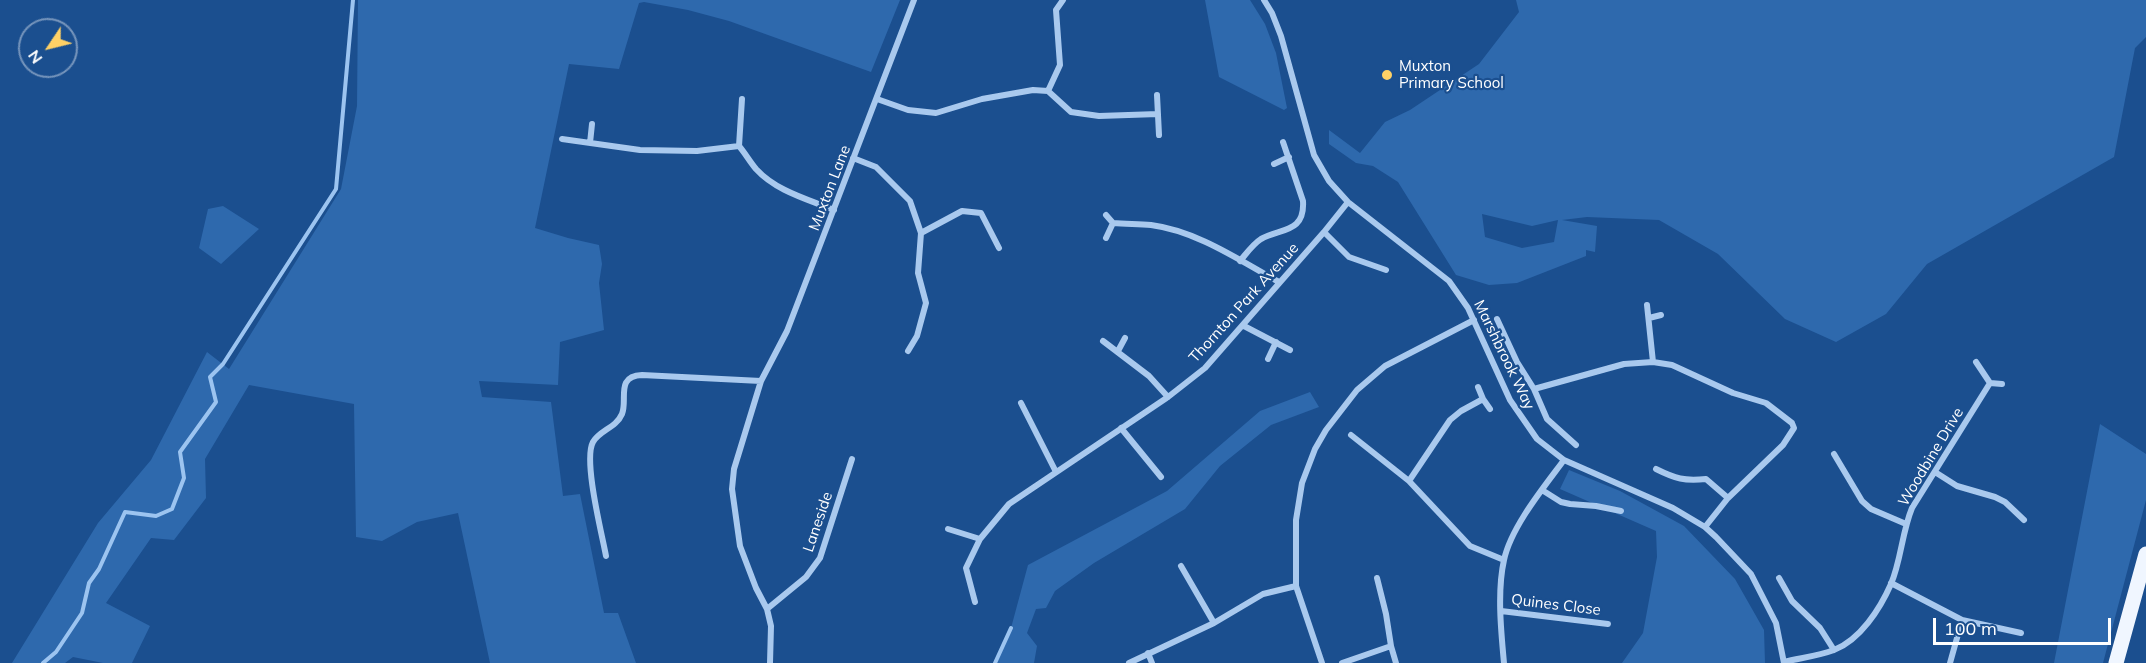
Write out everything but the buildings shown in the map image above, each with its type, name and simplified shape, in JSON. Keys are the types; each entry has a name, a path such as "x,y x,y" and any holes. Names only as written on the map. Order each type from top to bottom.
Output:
{"main road":[{"path":"2116,663 2146,554"}],"street":[{"name":"Muxton Lane","path":"770,663 771,626 767,609 756,588 740,546 732,489 734,469 761,381 787,331 914,0"},
{"path":"1048,91 1060,64 1056,10 1064,0"},
{"name":"Marshbrook Way","path":"1264,0 1281,36 1314,155 1329,181 1348,202 1449,281 1461,295 1510,400 1537,439 1564,460 1673,508 1705,527 1751,574 1776,623 1784,662"},
{"path":"877,99 908,110 936,113 982,99 1033,90 1048,91 1071,112 1099,116 1158,114"},
{"path":"1157,95 1159,135"},
{"path":"742,99 739,146 756,169 771,182 789,192 834,210"},
{"path":"590,144 592,124"},
{"path":"562,139 640,150 697,151 739,146"},
{"path":"1240,261 1260,240 1287,231 1299,220 1304,211 1303,201 1283,142"},
{"path":"1274,164 1288,157"},
{"path":"853,158 876,167 910,201 921,232 918,273 926,303 917,336 908,351"},
{"name":"Thornton Park Avenue","path":"975,602 966,568 980,539 1009,504 1168,397 1205,368 1244,326 1348,202"},
{"path":"921,232 962,211 981,213 999,248"},
{"path":"1106,215 1113,223 1152,225 1209,244 1279,282"},
{"path":"1106,238 1113,223"},
{"path":"1324,232 1349,257 1386,270"},
{"path":"1647,305 1653,362"},
{"path":"1649,318 1661,315"},
{"path":"1497,319 1547,419 1576,445"},
{"path":"1322,663 1296,586 1296,520 1302,483 1315,449 1326,430 1357,390 1385,366 1474,320"},
{"path":"1244,326 1290,350"},
{"path":"1118,351 1125,338"},
{"path":"1103,341 1149,376 1168,397"},
{"path":"1268,359 1276,342"},
{"path":"1534,389 1624,364 1653,362 1672,365 1733,393 1766,403 1792,423 1794,428 1783,445 1728,498 1705,527"},
{"path":"1976,362 1990,383 2002,384"},
{"path":"606,556 590,469 591,445 600,433 614,425 622,414 623,391 628,380 634,375 642,375 761,381"},
{"name":"Woodbine Drive","path":"1784,662 1834,650 1863,629 1891,583 1912,508 1990,383"},
{"path":"1478,387 1490,409"},
{"path":"1409,481 1450,420 1483,399"},
{"path":"1021,403 1056,472"},
{"path":"1121,428 1161,477"},
{"path":"1351,435 1409,481 1470,546 1504,560"},
{"path":"1834,454 1862,501 1883,516 1906,524"},
{"name":"Laneside","path":"767,609 806,577 820,558 852,459"},
{"path":"1504,663 1501,611 1504,560 1515,534 1564,460"},
{"path":"1656,469 1676,479 1690,481 1706,479 1728,498"},
{"path":"1935,472 1957,486 1995,497 2024,520"},
{"path":"1542,490 1561,502 1621,511"},
{"path":"948,529 980,539"},
{"path":"1181,566 1214,623"},
{"path":"1377,578 1396,663"},
{"path":"1779,578 1792,601 1820,628 1834,650"},
{"path":"1891,583 1962,620 2021,633"},
{"path":"1129,663 1214,623 1263,594 1296,586"},
{"name":"Quines Close","path":"1501,611 1608,624"},
{"path":"1950,663 1962,620"},
{"path":"1342,663 1391,646"},
{"path":"1148,653 1152,663"}],"shaded area":[{"path":"358,0 900,0 871,72 729,21 644,2 639,3 619,69 569,64 535,228 599,245 602,264 599,283 604,330 560,342 558,385 479,381 482,397 551,402 563,496 580,494 604,613 618,613 636,663 490,663 458,513 417,522 382,541 356,537 354,404 249,385 205,459 206,498 174,540 151,538 106,603 150,626 132,663 103,663 73,657 65,663 12,663 98,523 151,460 207,352 229,369 341,189 357,106"},
{"path":"1205,0 1250,0 1265,24 1276,53 1287,108 1284,110 1219,77"},
{"path":"1516,0 2146,0 2146,37 2135,48 2114,157 1927,264 1886,314 1836,342 1785,319 1718,254 1659,220 1587,217 1562,220 1597,226 1595,252 1586,250 1586,256 1517,283 1489,285 1456,275 1398,182 1373,166 1356,163 1329,144 1329,130 1360,153 1385,122 1410,110 1479,64 1519,12","holes":["1482,214 1532,226 1558,220 1554,242 1522,248 1485,237"]},
{"path":"223,206 259,229 221,264 199,248 208,209"},
{"path":"1310,392 1319,407 1271,425 1220,466 1185,509 1094,563 1055,591 1046,608 1036,609 1027,633 1037,646 1034,663 995,663 1011,628 1028,565 1167,491 1260,411"},
{"path":"2100,424 2146,454 2146,500 2103,663 2054,663"},
{"path":"1569,470 1620,491 1684,526 1735,579 1764,630 1765,663 1622,663 1643,633 1657,557 1656,531 1560,489"}],"waterway":[{"path":"43,663 56,652 82,613 89,583 99,569 125,512 156,516 172,509 184,478 180,452 216,402 210,377 223,364 336,189 353,0"},
{"path":"995,663 1011,628"}],"place":[{"name":"Muxton Primary School","path":"1387,75"}]}
